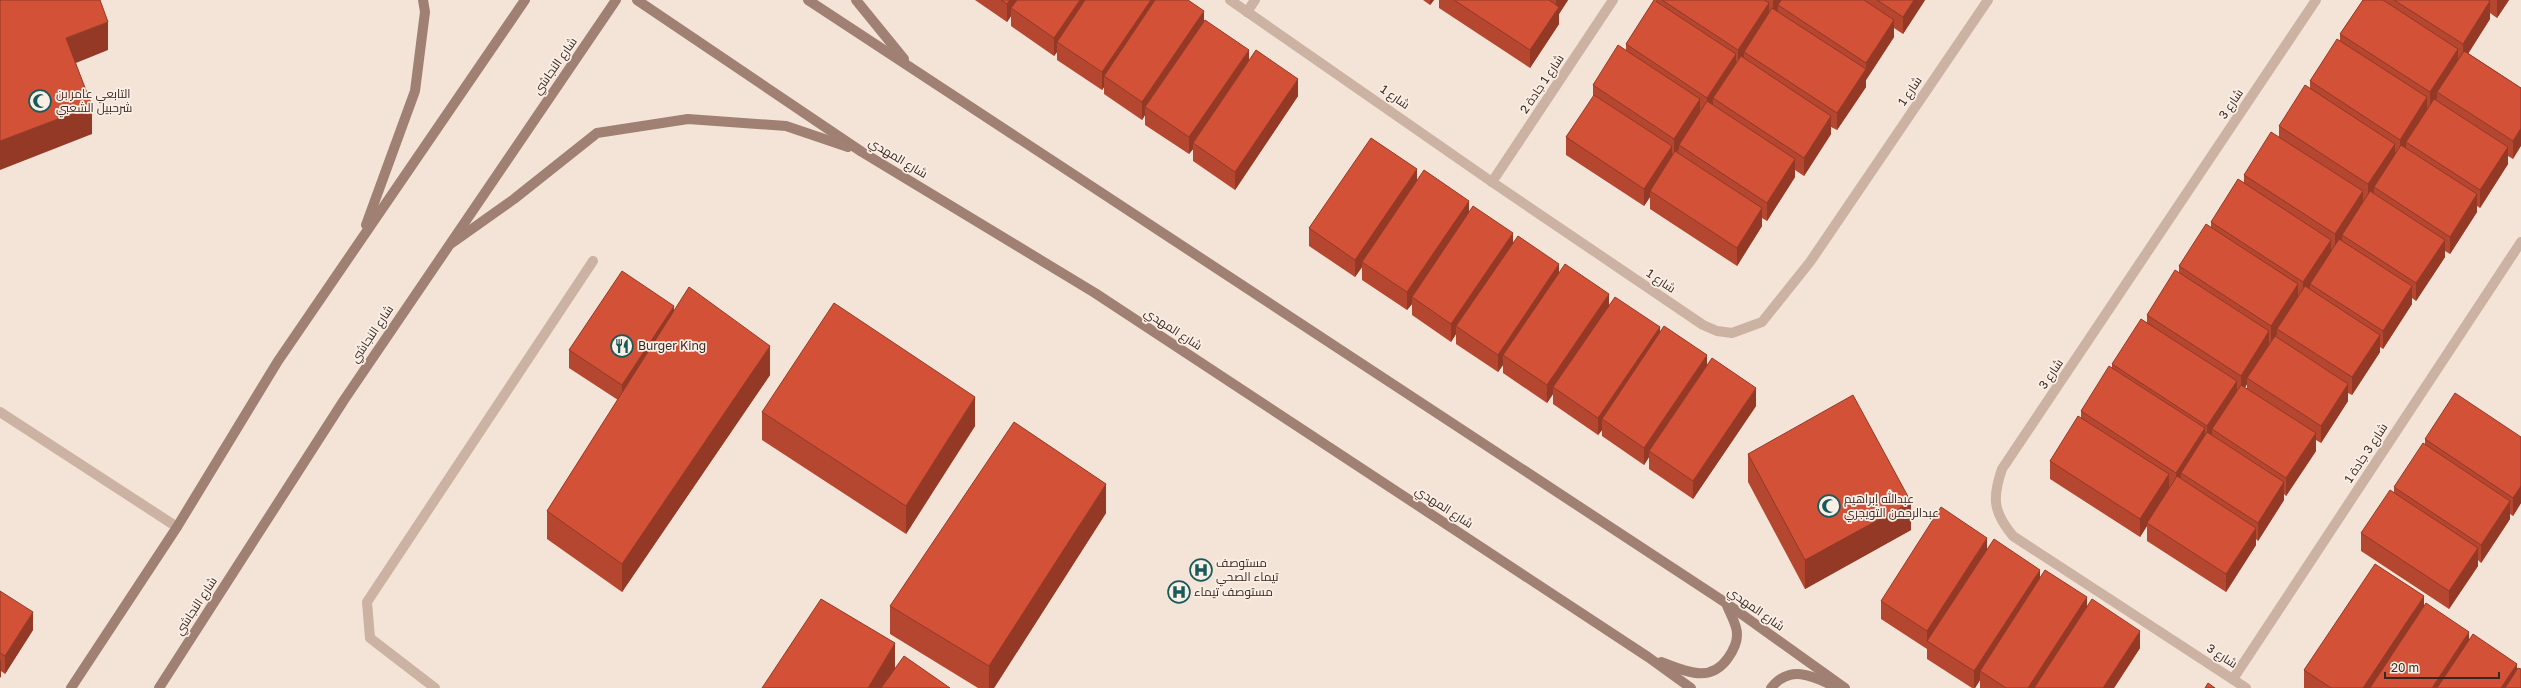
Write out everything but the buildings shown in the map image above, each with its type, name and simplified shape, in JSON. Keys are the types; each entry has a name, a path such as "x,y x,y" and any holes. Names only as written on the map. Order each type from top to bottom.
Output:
{"main road":[{"path":"361,240 415,91 425,12 423,0"},
{"path":"71,688 177,527 278,361 525,0"},
{"name":"شارع النجاشي","path":"159,688 344,400 447,246 616,0"},
{"name":"شارع المهدي","path":"637,0 862,152 1095,293 1648,657 1691,688"},
{"name":"شارع المهدي","path":"808,0 1726,603 1845,688"},
{"path":"856,0 910,67"},
{"path":"447,246 514,199 598,133 688,119 786,126 862,152"},
{"path":"1648,657 1692,674 1709,674 1724,663 1734,648 1738,634 1726,603"},
{"path":"1771,688 1775,682 1795,673 1812,675 1837,688"}],"street":[{"name":"شارع 1","path":"1230,0 1492,182 1703,325 1717,331 1732,332 1747,329 1762,322 1810,262 1988,0"},
{"path":"1247,12 1255,0"},
{"name":"شارع 1 جادة 2","path":"1492,182 1613,0"},
{"name":"شارع 3","path":"2246,688 2013,536 2002,523 1995,505 1996,487 2002,470 2316,0"},
{"name":"شارع 3 جادة 1","path":"2233,679 2521,242"},
{"path":"436,688 420,684 370,638 367,602 593,261"},
{"path":"0,412 177,527"}],"place":[{"name":"التابعي عامر بن شرحبيل الشعبي","path":"40,101"},
{"name":"Burger King","path":"622,346"},
{"name":"عبدالله إبراهيم عبدالرحمن التويجري","path":"1829,506"},
{"name":"مستوصف تيماء الصحي","path":"1201,570"},
{"name":"مستوصف تيماء","path":"1179,592"}]}
